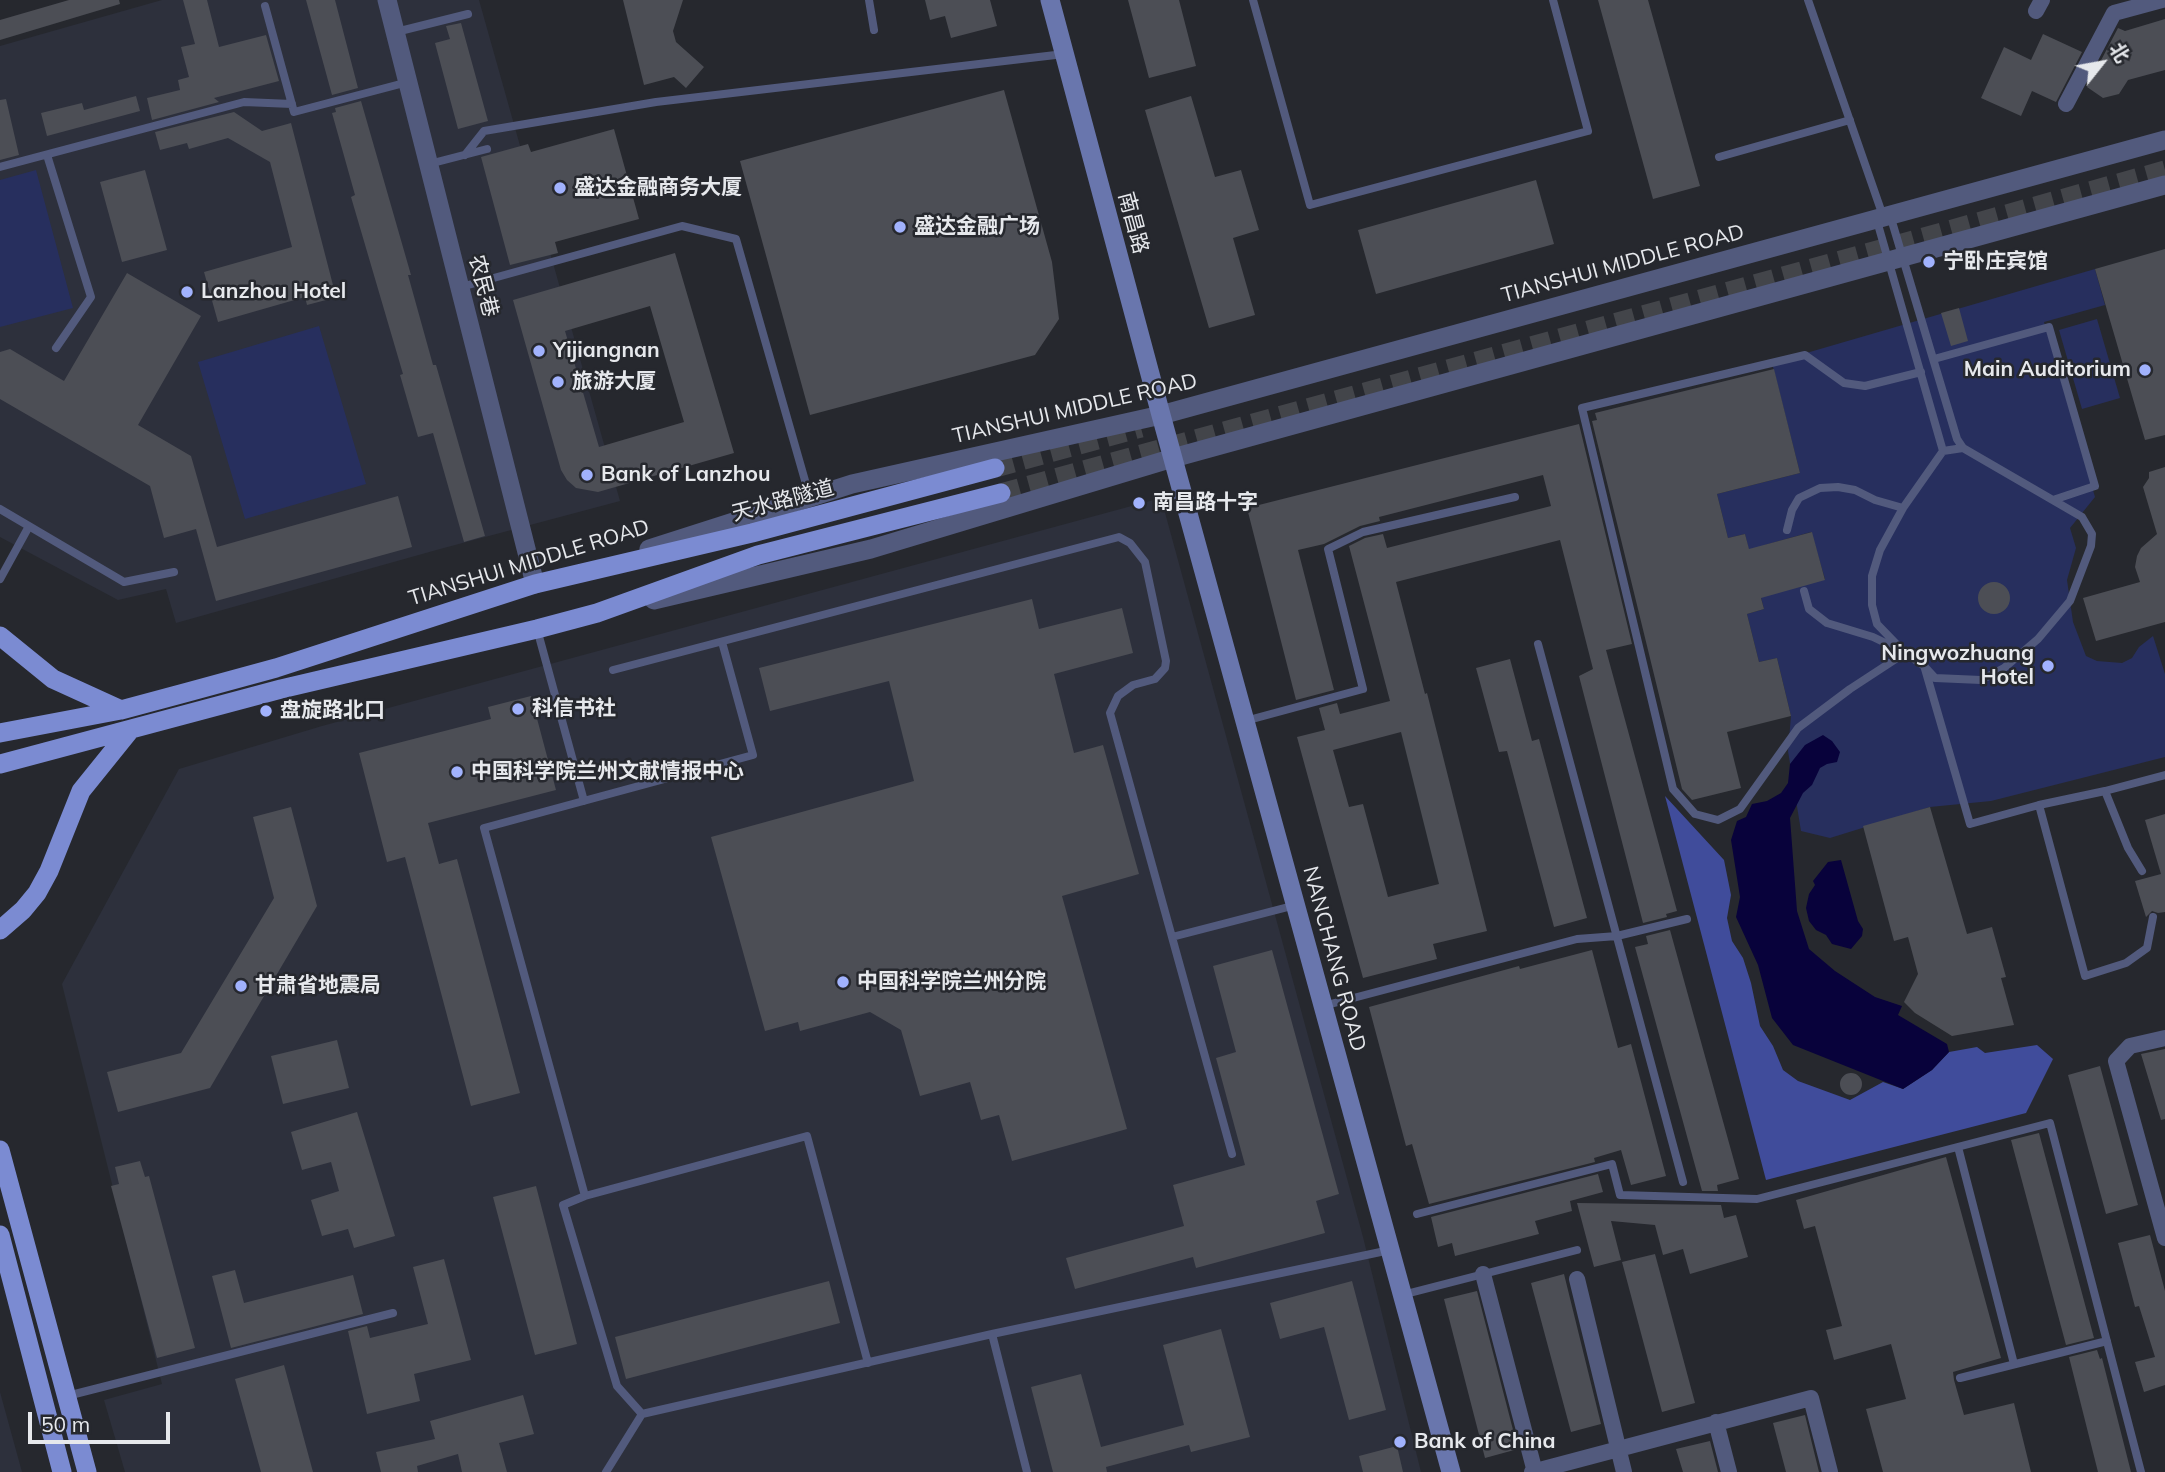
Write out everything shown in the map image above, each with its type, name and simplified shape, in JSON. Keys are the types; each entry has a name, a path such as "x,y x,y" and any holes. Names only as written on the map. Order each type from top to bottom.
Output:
{"main road":[{"name":"南昌路","path":"1050,0 1173,458"},
{"name":"NANCHANG ROAD","path":"1173,458 1451,1472"},
{"name":"天水路隧道","path":"582,571 752,533 995,468"},
{"path":"0,764 281,689 597,613 758,555 1001,493"},
{"name":"TIANSHUI MIDDLE ROAD","path":"0,733 121,710 276,668 582,571"},
{"path":"0,636 53,679 121,710"},
{"path":"0,930 23,910 37,893 49,871 81,791 131,729"},
{"path":"0,1150 87,1472"},
{"path":"0,1235 62,1472"}],"street":[{"name":"农民巷","path":"387,0 535,584"},
{"path":"2066,104 2114,13 2162,0"},
{"name":"TIANSHUI MIDDLE ROAD","path":"582,571 852,484 1161,415 2165,140"},
{"path":"597,613 871,549 1173,458 2165,185"},
{"path":"2165,1038 2130,1046 2116,1061 2162,1217 2165,1238"},
{"path":"1483,1274 1534,1472 1567,1467 1619,1448 1811,1398 1830,1472"},
{"path":"1577,1279 1625,1472"},
{"path":"1716,1422 1730,1472"}],"lane":[{"path":"869,0 874,30"},
{"path":"1253,0 1310,205 1588,131 1553,0"},
{"path":"1808,0 1883,216 1943,451"},
{"path":"265,6 294,112 408,82"},
{"path":"396,33 468,14"},
{"path":"465,155 484,131 656,102 1064,54"},
{"path":"0,167 244,102 292,104"},
{"path":"1719,158 1850,120"},
{"path":"429,164 487,149"},
{"path":"47,155 91,297 56,348"},
{"path":"1804,591 1809,609 1826,623 1873,637 1905,653 1924,666 1934,678 1981,680 2004,668 2038,639 2070,601 2091,546 2091,534 2082,517 1963,448 1956,439 1934,359 1895,259 1883,216"},
{"path":"460,287 682,226 736,239 810,498"},
{"path":"1934,359 2049,327 2095,486 2053,500"},
{"path":"1905,653 1798,728 1740,809 1718,820 1695,814 1673,789 1582,408 1805,355 1844,383 1865,386 1921,372"},
{"path":"1905,653 1877,624 1872,605 1872,576 1880,550 1903,508 1943,451 1963,448"},
{"path":"1787,530 1792,510 1799,498 1821,488 1856,490 1903,508"},
{"path":"1245,720 1363,689 1328,549 1363,532 1515,497"},
{"path":"0,509 124,583 174,572"},
{"path":"0,579 28,527"},
{"path":"614,670 1119,537 1130,543 1145,562 1166,662 1155,679 1133,685 1118,696 1110,713 1231,1154"},
{"path":"537,629 584,801"},
{"path":"585,1196 484,828 753,755 722,642"},
{"path":"1538,644 1683,1182"},
{"path":"1924,666 1970,824 2165,775"},
{"path":"2105,792 2128,848 2142,871"},
{"path":"2039,805 2085,976 2126,963 2147,948 2153,917"},
{"path":"1172,937 1296,905"},
{"path":"1323,1006 1577,939 1617,936 1687,919"},
{"path":"1417,1214 1612,1164 1620,1195 1757,1199 2050,1124 2141,1472"},
{"path":"642,1414 617,1386 563,1205 585,1196 807,1136 868,1363"},
{"path":"1958,1147 2014,1364"},
{"path":"606,1472 642,1414 992,1334 1390,1250"},
{"path":"1402,1295 1577,1250"},
{"path":"66,1396 393,1313"},
{"path":"992,1334 1027,1472"},
{"path":"1959,1378 2107,1341"}],"shaded area":[{"name":"Lanzhou Hotel","path":"162,0 479,0 620,501 176,623 166,589 118,600 0,537 0,46"},
{"path":"36,170 73,308 0,327 0,180"},
{"path":"2095,269 2105,305 2044,322 2095,497 2070,528 2076,548 2067,580 2073,622 2086,656 2097,661 2122,663 2132,658 2139,647 2153,636 2165,674 2165,757 1991,801 1930,807 1830,838 1801,831 1788,751 1791,716 1777,658 1759,662 1747,614 1764,609 1759,590 1825,579 1811,532 1765,545 1751,559 1745,534 1728,538 1717,494 1800,473 1772,363"},
{"path":"2097,319 2120,398 2082,409 2059,330"},
{"path":"319,326 366,484 245,519 198,362"},
{"name":"中国科学院兰州分院","path":"1161,498 1363,1237 1421,1472 125,1472 104,1400 162,1384 62,984 179,769 322,726"},
{"path":"1823,735 1832,741 1840,752 1837,762 1820,768 1790,818 1797,911 1809,949 1835,971 1875,997 1902,1006 1898,1015 1947,1044 1949,1052 1932,1070 1903,1089 1793,1045 1772,1018 1758,965 1736,917 1740,897 1731,840 1737,821 1746,817 1752,804 1767,801 1781,793 1788,783 1790,764 1805,745"},
{"path":"1665,796 1724,860 1731,895 1727,918 1732,941 1743,958 1760,1026 1773,1046 1783,1070 1798,1081 1850,1100 1883,1082 1903,1089 1932,1070 1949,1052 1977,1047 1985,1053 2037,1045 2053,1059 2026,1113 1766,1180"},
{"path":"1841,860 1858,921 1863,929 1862,936 1851,949 1832,944 1826,935 1816,930 1809,921 1806,908 1809,894 1815,885 1813,881 1828,862"},
{"path":"0,1392 22,1472 0,1472"}],"building":[{"path":"69,0 119,0 120,4 0,40 0,20"},
{"path":"183,0 207,0 219,47 266,35 279,81 214,98 219,102 152,120 147,98 180,90 178,80 189,77 181,47 195,44"},
{"path":"306,0 335,0 358,88 332,95"},
{"path":"623,0 683,0 673,31 676,42 704,67 686,88 674,77 644,85"},
{"path":"925,0 990,0 997,26 951,38 945,16 930,20"},
{"path":"1128,0 1179,0 1196,66 1149,78"},
{"path":"1598,0 1648,0 1700,186 1653,199"},
{"path":"2165,19 2165,70 2128,80 2119,94 2103,98 2087,87 2118,28 2125,31"},
{"path":"461,23 488,121 458,129 435,43 450,39 446,26"},
{"path":"2043,34 2082,52 2056,102 2032,91 2021,116 1981,98 2004,47 2031,60"},
{"name":"盛达金融广场","path":"1004,90 1052,262 1059,319 1035,355 810,415 740,161"},
{"path":"136,96 140,111 47,136 41,113 82,103 84,110"},
{"path":"1191,96 1215,177 1241,170 1259,230 1233,238 1255,315 1209,328 1145,110"},
{"path":"6,99 19,155 0,160 0,100"},
{"path":"361,101 411,275 408,275 433,365 436,365 485,536 464,542 433,433 418,437 400,375 403,374 351,197 355,195 332,113 336,112 335,108"},
{"path":"234,112 262,131 291,123 334,289 326,300 307,305 305,297 218,322 204,272 292,247 270,162 228,138 189,149 187,143 160,150 155,132"},
{"name":"盛达金融商务大厦","path":"614,129 639,219 555,242 558,253 510,265 481,157 528,144 531,152"},
{"path":"145,170 167,250 122,262 100,182"},
{"path":"1536,180 1554,244 1376,294 1358,230"},
{"name":"Main Auditorium","path":"2165,249 2165,435 2145,440 2095,269"},
{"name":"旅游大厦","path":"675,253 734,453 598,492 576,488 561,470 513,300","holes":["650,306 684,422 599,447 565,331"]},
{"name":"Lanzhou Hotel","path":"127,273 201,316 138,425 191,456 217,547 398,496 412,547 216,601 196,529 164,538 150,486 0,399 0,352 10,349 64,381"},
{"path":"1959,308 1968,341 1951,346 1941,313"},
{"path":"1774,369 1800,473 1717,494 1728,538 1745,534 1749,549 1812,532 1825,580 1761,598 1764,609 1747,614 1759,662 1777,658 1791,716 1727,732 1741,788 1692,800 1682,789 1592,421 1597,420 1595,413"},
{"path":"1579,424 1632,644 1606,650 1677,911 1666,914 1667,917 1643,923 1579,676 1593,669 1560,540 1396,582 1487,931 1433,944 1437,959 1363,978 1297,737 1325,730 1319,708 1337,703 1340,714 1390,701 1349,546 1365,538 1383,534 1387,548 1551,506 1543,475 1379,517 1380,521 1360,526 1324,544 1298,550 1334,690 1296,700 1247,508","holes":["1401,732 1439,884 1388,897 1363,804 1349,807 1333,750"]},
{"path":"2165,467 2165,622 2096,641 2083,598 2140,582 2135,567 2137,556 2141,548 2157,534 2143,487 2149,478 2149,472"},
{"path":"1994,582 2005,587 2010,598 2005,609 1994,614 1983,609 1978,598 1983,587"},
{"path":"1032,599 1039,629 1122,608 1133,653 1054,674 1074,753 1103,745 1139,874 1062,896 1127,1129 1012,1161 999,1115 981,1120 970,1082 920,1096 901,1030 870,1012 800,1031 798,1022 765,1031 711,837 914,781 889,681 770,711 759,668"},
{"path":"1510,659 1532,741 1539,739 1587,918 1554,927 1507,751 1499,752 1476,668"},
{"path":"531,696 556,790 428,823 439,864 457,859 520,1093 471,1106 405,857 387,862 359,753 491,719 488,707"},
{"path":"291,807 317,906 210,1088 118,1112 107,1072 181,1053 274,898 253,817"},
{"path":"1930,807 1967,934 1992,927 2006,977 2001,978 2014,1025 1952,1036 1915,1013 1904,1002 1918,974 1908,937 1894,941 1863,826"},
{"path":"2165,814 2165,912 2152,911 2146,917 2135,881 2161,874 2145,820"},
{"path":"1670,930 1739,1179 1717,1185 1718,1191 1702,1191 1635,947 1648,944 1646,936"},
{"path":"1272,950 1339,1194 1316,1201 1325,1233 1196,1268 1193,1257 1075,1289 1066,1258 1184,1226 1173,1185 1245,1165 1216,1058 1236,1052 1213,966"},
{"path":"1592,950 1618,1048 1631,1044 1666,1176 1631,1185 1621,1150 1594,1158 1595,1162 1429,1204 1412,1144 1406,1146 1369,1007 1519,966 1520,969"},
{"path":"337,1040 349,1088 283,1104 271,1056"},
{"path":"2165,1049 2165,1119 2161,1120 2141,1054"},
{"path":"2100,1066 2138,1205 2106,1214 2068,1075"},
{"path":"1847,1073 1855,1073 1862,1080 1862,1088 1855,1095 1847,1095 1840,1088 1840,1080"},
{"path":"357,1112 395,1236 354,1248 348,1229 322,1236 311,1200 339,1191 331,1162 302,1170 291,1132"},
{"path":"2039,1133 2094,1338 2066,1345 2011,1140"},
{"path":"1946,1157 2001,1358 1953,1372 1954,1380 1964,1415 2014,1403 2031,1472 1883,1472 1866,1409 1906,1399 1891,1344 1834,1360 1826,1330 1842,1326 1815,1226 1804,1229 1796,1200"},
{"path":"140,1161 145,1177 149,1176 195,1348 157,1358 111,1186 119,1184 115,1167"},
{"path":"1598,1174 1603,1192 1570,1201 1572,1211 1535,1221 1539,1234 1455,1256 1452,1243 1438,1247 1431,1217"},
{"path":"536,1186 577,1344 535,1355 493,1197"},
{"path":"1577,1203 1721,1205 1724,1218 1736,1215 1748,1257 1690,1274 1683,1249 1663,1255 1655,1225 1611,1221 1621,1260 1594,1267"},
{"path":"2150,1235 2165,1291 2165,1385 2144,1392 2135,1362 2155,1357 2139,1306 2135,1307 2118,1243"},
{"path":"1655,1254 1695,1403 1662,1412 1622,1262"},
{"path":"444,1259 471,1360 414,1374 420,1401 367,1414 348,1331 367,1326 370,1338 428,1324 413,1267"},
{"path":"235,1270 244,1303 353,1275 363,1314 231,1348 212,1276"},
{"path":"1564,1274 1601,1424 1571,1432 1531,1283"},
{"path":"829,1281 840,1323 626,1379 615,1337"},
{"path":"1352,1281 1386,1410 1349,1420 1324,1327 1280,1339 1270,1303"},
{"path":"1477,1291 1518,1449 1485,1458 1444,1299"},
{"path":"1221,1329 1250,1437 1191,1452 1189,1445 1106,1467 1107,1472 1053,1472 1031,1387 1081,1374 1101,1447 1184,1425 1163,1345"},
{"path":"2097,1350 2100,1359 2102,1358 2131,1472 2098,1472 2069,1357"},
{"path":"284,1365 313,1472 261,1472 235,1379"},
{"path":"523,1395 534,1434 499,1443 507,1472 462,1472 458,1454 417,1466 418,1472 381,1472 376,1452 435,1439 430,1421"},
{"path":"1805,1415 1819,1472 1786,1472 1773,1423"},
{"path":"1710,1441 1718,1472 1683,1472 1676,1449"},
{"path":"1397,1446 1403,1472 1363,1472 1359,1456"}],"tunnel":[{"path":"1001,493 2165,170"},
{"path":"995,468 1141,428"}],"place":[{"name":"盛达金融商务大厦","path":"560,188"},
{"name":"盛达金融广场","path":"900,227"},
{"name":"宁卧庄宾馆","path":"1929,262"},
{"name":"Lanzhou Hotel","path":"187,292"},
{"name":"Yijiangnan","path":"539,351"},
{"name":"Main Auditorium","path":"2145,370"},
{"name":"旅游大厦","path":"558,382"},
{"name":"Bank of Lanzhou","path":"587,475"},
{"name":"南昌路十字","path":"1139,503"},
{"name":"Ningwozhuang Hotel","path":"2048,666"},
{"name":"科信书社","path":"518,709"},
{"name":"盘旋路北口","path":"266,711"},
{"name":"中国科学院兰州文献情报中心","path":"457,772"},
{"name":"中国科学院兰州分院","path":"843,982"},
{"name":"甘肃省地震局","path":"241,986"},
{"name":"Bank of China","path":"1400,1442"}]}
